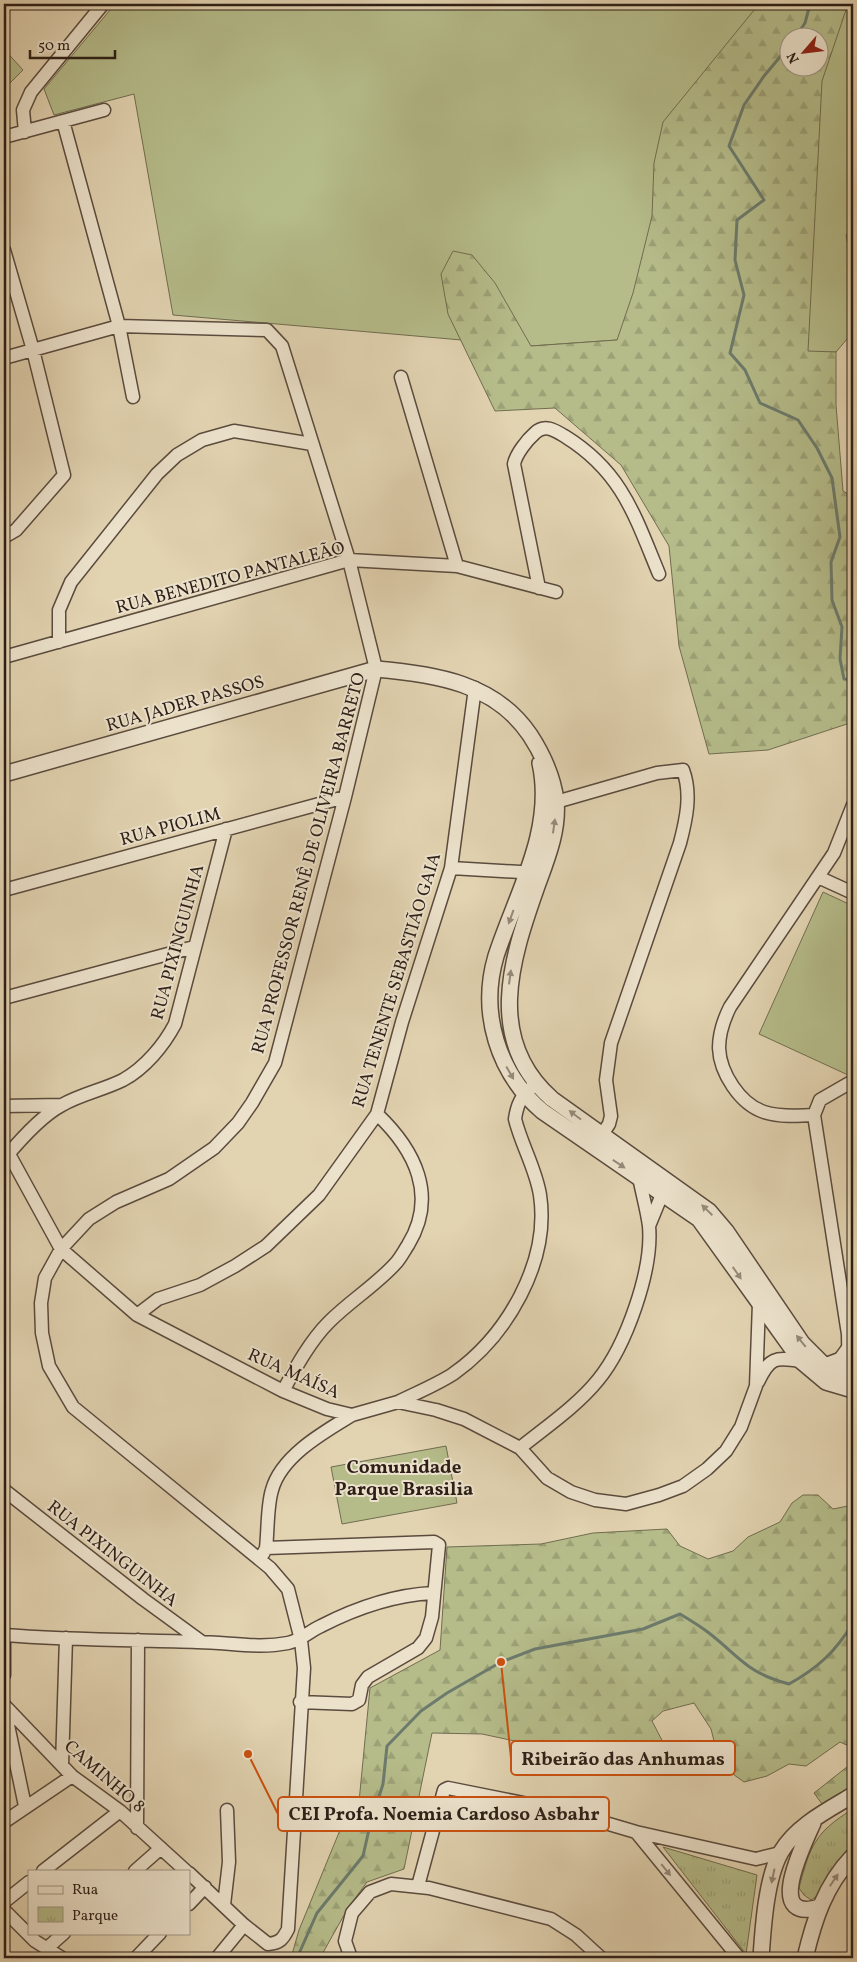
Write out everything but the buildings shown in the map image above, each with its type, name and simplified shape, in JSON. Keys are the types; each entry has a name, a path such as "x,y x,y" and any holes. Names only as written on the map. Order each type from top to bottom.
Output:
{"street":[{"path":"25,132 24,110 31,92 103,4"},
{"path":"4,137 104,110"},
{"path":"63,121 119,326 133,397"},
{"path":"4,250 33,350 64,474 61,481 16,530 4,537"},
{"path":"4,358 119,326"},
{"name":"RUA PROFESSOR RENÊ DE OLIVEIRA BARRETO","path":"119,326 267,330 282,346 349,560 376,669 345,797 275,1063 238,1123 214,1148 169,1179 116,1202 90,1219 61,1249 45,1278 41,1303 42,1332 49,1366 73,1407 260,1560 288,1589 301,1640 304,1668 300,1702 288,1928 283,1939 276,1944 268,1944"},
{"path":"401,377 457,566"},
{"path":"539,588 514,464 515,458 534,434 544,428 554,429 569,439 610,473 631,507 659,574"},
{"path":"58,642 59,610 71,582 157,474 178,455 202,440 234,431 312,444"},
{"name":"RUA BENEDITO PANTALEÃO","path":"4,657 349,560 457,566 556,592"},
{"path":"376,669 440,677 476,688 502,704 522,724 550,771 556,802 553,838 513,960 508,1003 514,1038 519,1052 536,1083 598,1141"},
{"name":"RUA JADER PASSOS","path":"4,774 376,669"},
{"name":"RUA TENENTE SEBASTIÃO GAIA","path":"137,1315 158,1299 200,1285 266,1246 319,1195 377,1114 402,1022 451,868 476,688"},
{"path":"535,744 542,777 540,832 496,958 491,1004 492,1025 502,1060 524,1094 542,1110 598,1141 665,1186 709,1211 726,1231 764,1300 801,1361 826,1382 851,1385"},
{"path":"556,802 657,773 682,770 687,780 688,815 680,843 611,1043 606,1080 611,1116 609,1124 598,1141"},
{"name":"RUA PIOLIM","path":"4,890 345,797"},
{"path":"814,1115 788,1116 764,1112 748,1104 736,1092 726,1072 719,1050 721,1026 730,1007 834,853 853,805"},
{"name":"RUA PIXINGUINHA","path":"6,1152 61,1105 124,1079 148,1060 166,1040 174,1024 226,829"},
{"path":"451,868 527,871 542,874"},
{"path":"818,877 853,893"},
{"path":"4,998 194,947"},
{"path":"851,1385 849,1349 814,1115 820,1100 853,1081"},
{"path":"398,1402 452,1374 494,1337 534,1266 541,1238 540,1194 515,1119 517,1106 524,1094 536,1083"},
{"path":"4,1106 61,1105"},
{"path":"283,1391 304,1353 328,1323 396,1264 418,1229 422,1206 420,1180 410,1156 394,1130 377,1114"},
{"name":"RUA MAÍSA","path":"6,1152 61,1249 137,1315 283,1391 327,1409 352,1415 398,1402 436,1410 464,1419 520,1448 547,1478 571,1492 595,1500 626,1504 683,1486 707,1469 726,1450 741,1427 756,1386 764,1300"},
{"path":"520,1448 575,1404 598,1380 615,1355 642,1288 649,1252 649,1226 643,1171"},
{"path":"649,1226 665,1186"},
{"path":"764,1300 825,1366 851,1385"},
{"path":"825,1366 841,1360 849,1349"},
{"path":"756,1386 764,1369 771,1361 778,1358 801,1361"},
{"path":"260,1560 266,1548 271,1493 275,1480 294,1457 315,1437 352,1415"},
{"name":"RUA PIXINGUINHA","path":"4,1490 143,1600 202,1642"},
{"path":"266,1548 434,1542 439,1545 432,1617 426,1638 418,1648 368,1676 362,1684 356,1702 340,1705 300,1702"},
{"path":"4,1675 4,1635 202,1642 251,1647 301,1640 319,1627 370,1604 411,1594 433,1593"},
{"path":"62,1766 66,1638"},
{"path":"137,1828 138,1640"},
{"path":"4,1706 26,1806"},
{"name":"CAMINHO 8","path":"4,1706 72,1776 120,1811 185,1870"},
{"path":"4,1822 72,1776"},
{"path":"418,1886 444,1790 448,1788 568,1812 636,1832 756,1859 780,1853"},
{"path":"761,1958 763,1919 780,1853 796,1835 815,1819 853,1795"},
{"path":"224,1904 229,1862 227,1810"},
{"path":"44,1870 120,1811"},
{"path":"815,1819 795,1868 789,1889 791,1901 798,1908 808,1911 820,1907"},
{"path":"636,1832 739,1958"},
{"path":"136,1870 161,1848"},
{"path":"805,1958 820,1907 834,1879 853,1856"},
{"name":"CAMINHO 8","path":"190,1874 224,1904 244,1925 268,1944"},
{"path":"4,1902 28,1883"},
{"path":"352,1958 345,1941 352,1913 370,1892 390,1884 418,1886 551,1919 576,1935 601,1958"},
{"path":"190,1903 205,1887"},
{"path":"4,1910 28,1932"},
{"path":"217,1958 244,1925"},
{"path":"30,1934 46,1949 62,1958"},
{"path":"46,1949 63,1934"},
{"path":"136,1958 159,1934"}],"green space":[{"path":"115,4 853,4 853,227 846,235 853,276 853,332 836,352 730,353 617,340 531,346 173,315 134,94 54,115 44,89"},
{"path":"759,4 848,4 830,57 830,28 780,28 780,78 823,78 808,351 836,352 836,405 843,491 853,497 853,722 768,750 709,754 679,646 669,546 621,465 555,408 495,411 448,314 441,274 453,251 472,255 495,283 531,346 617,340 633,293 652,216 654,163 663,122"},
{"path":"4,49 23,70 4,89"},
{"path":"823,892 853,906 853,1064 848,1075 759,1034"},
{"path":"446,1446 457,1503 342,1524 331,1467"},
{"path":"803,1495 818,1495 833,1509 853,1505 853,1748 840,1742 806,1766 789,1764 767,1776 744,1782 730,1772 717,1753 711,1729 694,1703 663,1711 652,1721 665,1746 668,1764 651,1770 482,1734 432,1733 404,1869 367,1882 348,1908 320,1958 291,1958 299,1930 347,1813 359,1802 370,1688 440,1650 447,1547 541,1544 593,1533 667,1529 680,1546 708,1559 733,1551 748,1537 780,1522 792,1503"},
{"path":"853,1758 853,1785 822,1804 814,1793 852,1763"},
{"path":"853,1809 853,1849 817,1896 811,1900 799,1888 811,1851 816,1841 830,1825"},
{"path":"663,1847 757,1875 746,1954"}],"waterway":[{"path":"802,28 805,23 810,4"},
{"path":"780,57 744,105 729,146 764,200 737,220 735,260 744,295 730,353 745,370 760,403 798,420 817,448 832,478 840,537 831,562 832,600 842,627 840,659 844,679 853,680"},
{"path":"297,1958 317,1913 363,1856 370,1825 383,1784 387,1746 421,1711 447,1693 501,1662 535,1649 643,1629 680,1614 699,1625 754,1670 789,1684 818,1665 840,1642 853,1623"}],"place":[{"name":"Ribeirão das Anhumas","path":"501,1662"},
{"name":"CEI Profa. Noemia Cardoso Asbahr","path":"248,1754"}],"district":[{"name":"Comunidade Parque Brasilia","path":"404,1477"}]}
